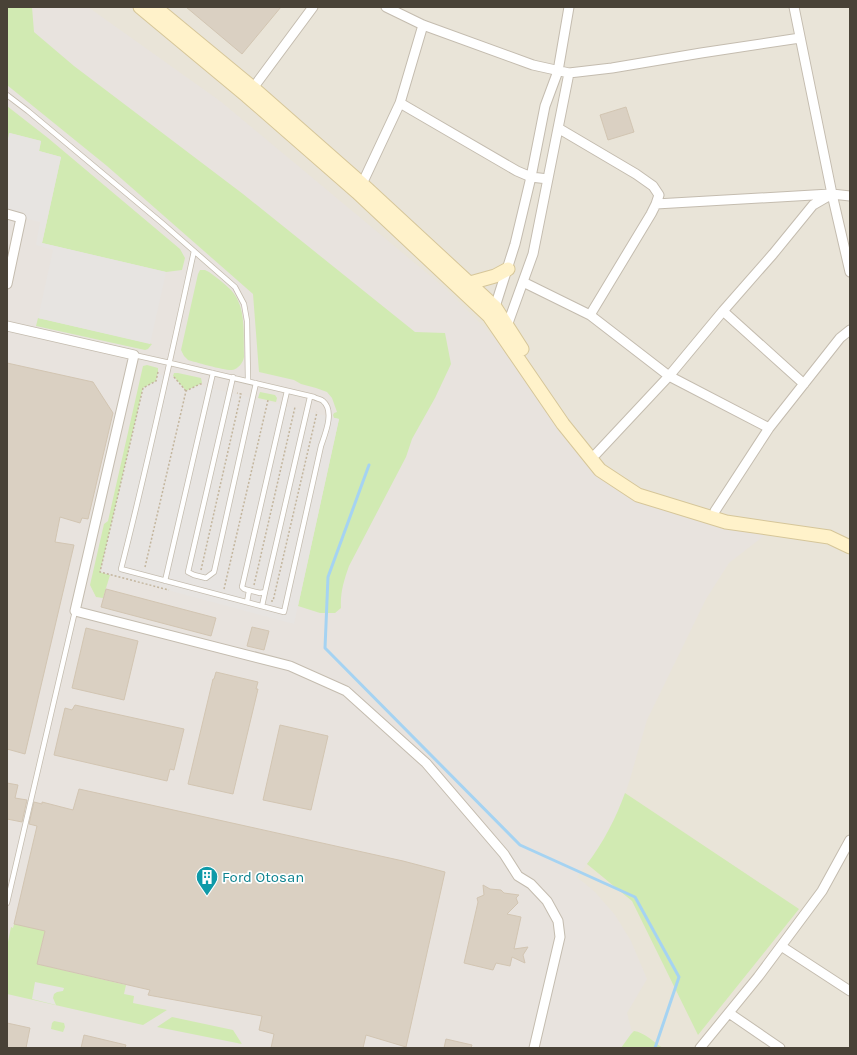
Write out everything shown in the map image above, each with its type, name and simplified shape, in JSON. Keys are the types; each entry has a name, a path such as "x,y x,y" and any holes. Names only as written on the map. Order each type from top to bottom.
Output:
{"main road":[{"path":"140,7 247,96 357,192 489,316 564,424 600,470 638,495 667,504 726,522 829,537 850,547"},
{"path":"155,7 253,88 362,184 495,307 569,420 604,464 641,489 726,514 833,531 850,540"},
{"path":"470,283 495,276 508,269"}],"street":[{"path":"253,88 313,7"},
{"path":"386,7 423,25 533,65 569,73 612,68 800,38"},
{"path":"495,307 508,269 531,177 545,106 558,71 569,7"},
{"path":"794,7 832,194 850,272"},
{"path":"362,184 400,104 423,25"},
{"path":"507,326 533,254 569,73"},
{"path":"400,104 496,160 531,177 548,179"},
{"path":"558,128 636,174 653,186 659,195 656,204 590,315"},
{"path":"596,454 669,376 813,205 832,194"},
{"path":"656,204 832,194 850,196"},
{"path":"7,214 21,218 7,284"},
{"path":"523,282 590,315 669,376 769,428"},
{"path":"723,311 804,384"},
{"path":"7,326 134,355 75,611 290,666 346,691 426,763 504,854 518,876 531,884 547,901 558,921 560,937 534,1048"},
{"path":"715,511 769,428 840,338 850,330"},
{"path":"700,1048 729,1013 822,891 850,840"},
{"path":"781,946 850,991"},
{"path":"729,1013 780,1048"}],"lane":[{"path":"7,95 28,111 235,287 244,304 248,321 248,381"},
{"path":"134,355 170,362 310,396 323,401 328,407 328,422 321,446 284,612 121,569 170,362 194,251"},
{"path":"165,581 214,373"},
{"path":"233,378 188,572 200,577 206,578 214,572 256,383"},
{"path":"265,592 260,593 244,589 242,587 287,391"},
{"path":"262,606 310,396"},
{"path":"247,602 251,591"},
{"path":"7,903 75,611"}],"path":[{"path":"158,372 156,382 143,388 100,572 169,590"},
{"path":"173,376 186,391"},
{"path":"186,391 202,384"},
{"path":"143,575 186,391"},
{"path":"200,577 241,394"},
{"path":"219,588 224,590 268,400"},
{"path":"251,591 295,406"},
{"path":"263,599 273,601 317,412"}],"shaded area":[{"name":"Ford Otosan","path":"7,7 850,7 850,1048 7,1048"},
{"name":"Ford Otosan","path":"7,7 88,7 220,101 446,289 505,348 600,470 638,495 774,528 729,563 706,599 647,720 620,809 596,853 577,877 595,892 615,915 631,941 647,979 627,1013 632,1032 659,1048 7,1048"},
{"path":"9,133 41,141 39,151 61,157 42,243 166,272 150,344 38,318 53,250 36,245 40,222 7,214 7,144"},
{"path":"158,374 175,378 186,391 198,385 339,419 294,624 100,572 143,388 156,381"},
{"path":"35,982 64,988 63,991 54,994 53,998 56,1005 32,999"}],"green space":[{"path":"7,7 32,7 34,32 74,66 243,194 415,332 445,333 451,364 435,398 412,439 406,457 349,566 341,597 341,608 335,613 320,613 298,606 339,419 334,418 333,415 337,412 332,398 327,392 301,384 294,380 259,372 253,294 107,166 7,85"},
{"path":"7,106 48,138 180,249 185,258 182,270 166,272 42,243 61,157 39,151 41,141 10,133 7,144"},
{"path":"200,270 209,272 226,285 236,297 240,305 244,331 244,357 240,365 232,370 188,360 181,350"},
{"path":"38,318 152,344 145,350 36,326"},
{"path":"147,365 158,368 158,372 156,381 143,388 101,572 110,575 103,598 96,597 90,585 104,524 108,521 143,366"},
{"path":"174,373 201,378 202,383 186,391 173,376"},
{"path":"260,392 275,395 277,398 276,402 258,398"},
{"path":"625,793 799,909 698,1035 632,901 587,864 609,830"},
{"path":"14,924 46,926 37,964 126,985 124,994 134,996 133,1003 167,1010 143,1025 7,994 7,947 11,927 13,928"},
{"path":"172,1017 233,1030 242,1044 157,1027"},
{"path":"54,1021 64,1023 65,1027 63,1032 51,1029"},
{"path":"634,1031 645,1036 663,1048 621,1048"}],"building":[{"path":"186,7 281,7 242,54"},
{"path":"626,107 634,132 608,140 600,115"},
{"path":"7,363 93,382 113,413 88,519 82,518 80,523 60,517 55,542 74,545 25,754 7,749"},
{"path":"106,589 216,618 211,636 101,607"},
{"path":"252,627 269,631 264,650 247,646"},
{"path":"86,628 138,641 124,700 72,688"},
{"path":"216,672 258,682 256,689 258,689 233,794 188,784 213,679"},
{"path":"75,705 184,729 174,770 170,769 167,781 54,755 65,708 72,710"},
{"path":"280,725 328,736 311,810 263,800"},
{"path":"7,783 18,785 15,798 27,800 22,822 7,819"},
{"name":"Ford Otosan","path":"79,789 403,861 445,872 406,1047 366,1035 363,1048 271,1048 274,1034 259,1030 262,1016 148,995 150,990 37,964 45,931 14,924 37,826 29,824 34,802 42,804 42,802 73,810"},
{"path":"483,885 490,889 501,890 504,893 519,895 516,898 518,903 507,914 521,917 514,949 528,947 523,955 525,963 512,957 510,966 496,963 493,970 464,963 478,902 477,898 484,895"},
{"path":"7,1023 30,1028 26,1048 7,1048"},
{"path":"84,1035 126,1045 125,1048 81,1048"},
{"path":"446,1039 472,1045 471,1048 444,1048"}],"waterway":[{"path":"369,465 328,577 325,648 520,845 635,897 679,977 655,1048"}],"place":[{"name":"Ford Otosan","path":"207,896"}]}
